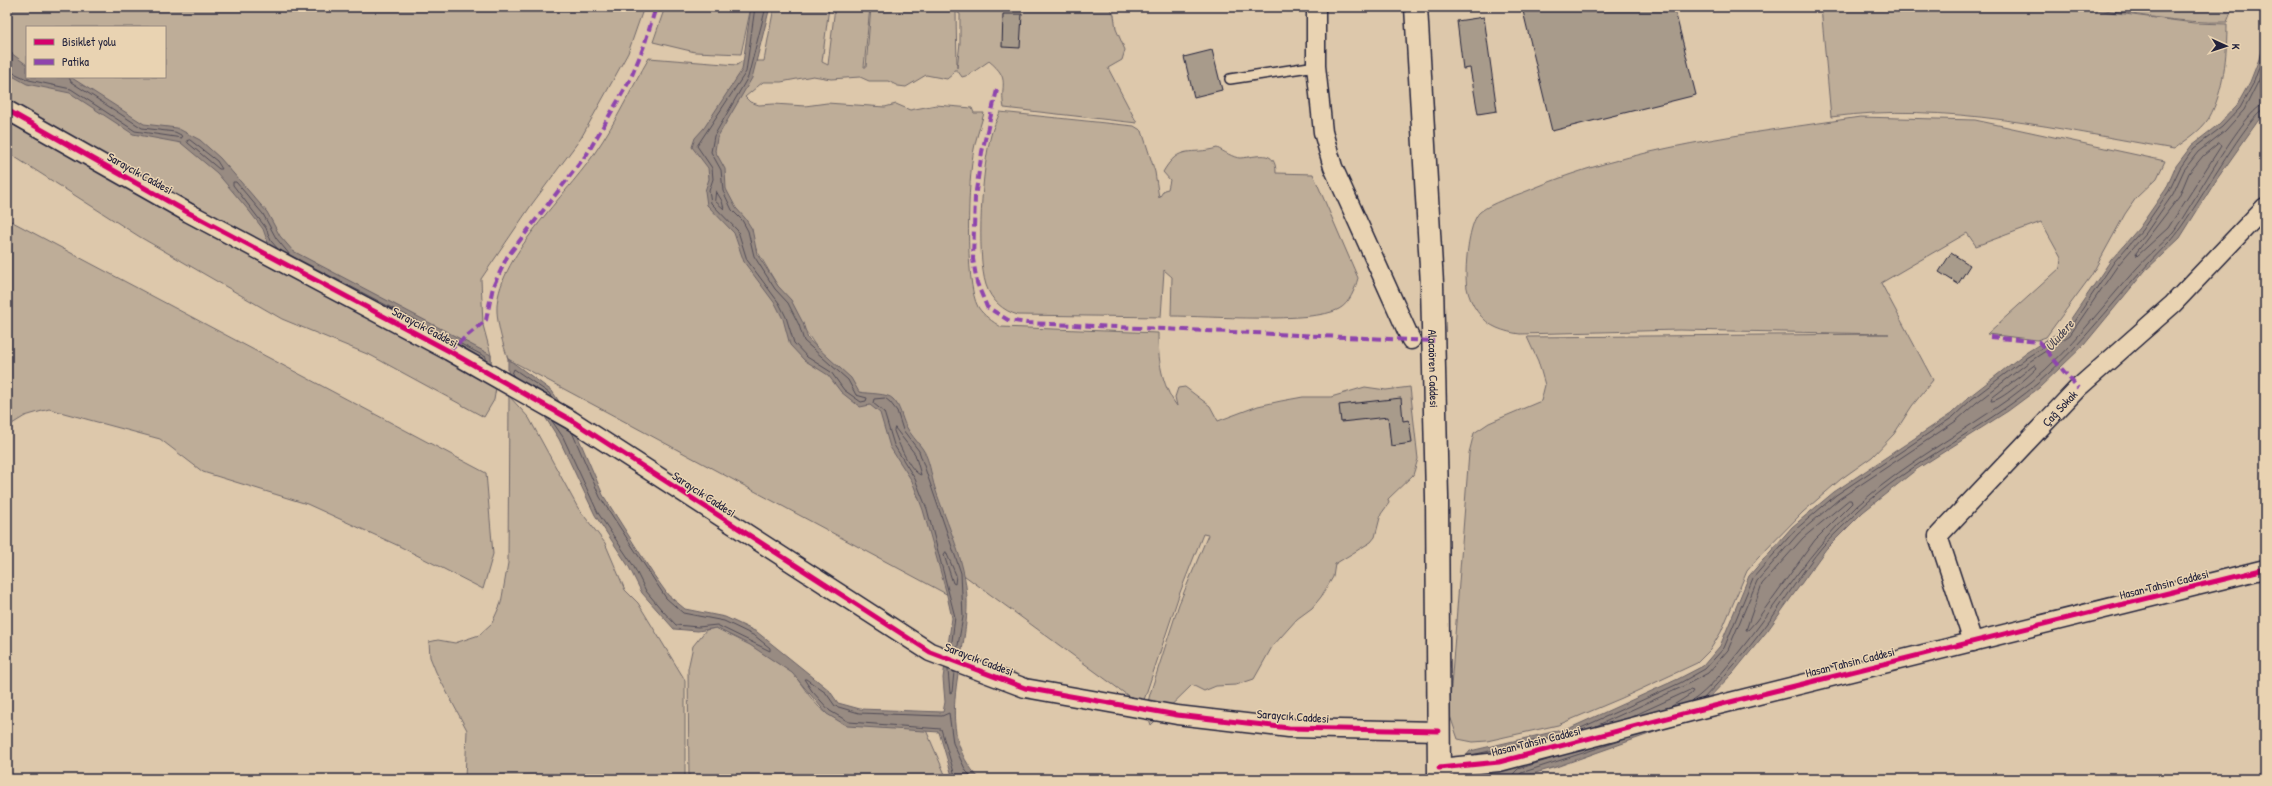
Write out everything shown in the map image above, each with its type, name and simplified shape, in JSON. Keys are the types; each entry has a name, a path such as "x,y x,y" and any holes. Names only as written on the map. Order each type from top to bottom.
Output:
{"street":[{"path":"1316,7 1316,66 1323,132 1333,167 1411,340"},
{"name":"Alacaören Caddesi","path":"1416,7 1432,284 1440,731 1439,774"},
{"name":"Saraycık Caddesi","path":"7,110 189,212 449,351 571,420 930,652 1025,688 1177,715 1289,728 1440,731"},
{"name":"Çağ Sokak","path":"1973,642 1938,536 2078,388 2173,304 2265,207"},
{"name":"Hasan Tahsin Caddesi","path":"1439,774 1499,762 2265,569"}],"lane":[{"path":"1230,79 1316,66"}],"shaded area":[{"path":"7,7 644,7 628,53 581,138 532,204 481,279 483,325 491,355 491,368 497,382 494,400 484,417 372,356 282,319 140,237 7,152"},
{"path":"665,7 751,7 741,54 695,52 653,42"},
{"path":"774,7 829,7 822,62 828,65 835,7 870,7 864,67 866,67 871,7 1110,7 1114,15 1116,29 1125,50 1122,60 1108,68 1137,123 1004,108 1003,78 996,67 989,61 969,75 962,77 957,70 954,70 953,74 947,79 926,75 906,87 898,86 888,81 869,81 860,77 831,79 813,76 781,82 763,82 745,97 750,102 759,105 774,104 805,106 827,103 885,107 896,104 910,110 936,105 972,108 974,113 984,113 976,140 972,163 968,230 971,276 978,307 986,316 1001,327 1158,333 1160,362 1164,380 1167,389 1177,406 1175,397 1178,388 1185,387 1210,406 1218,421 1258,406 1303,397 1331,397 1365,387 1386,390 1410,387 1418,459 1413,475 1388,499 1389,503 1381,514 1375,537 1371,542 1335,564 1333,577 1321,597 1312,608 1297,619 1272,647 1254,679 1236,685 1216,686 1204,691 1192,685 1151,725 1146,710 1150,694 1179,604 1208,535 1203,534 1179,595 1142,706 961,573 887,402 863,396 877,402 919,478 952,597 508,359 497,312 499,292 507,271 535,228 596,151 617,117 649,58 737,65 742,61 764,61","holes":["956,12 960,14 960,43 957,68","717,119 722,124 711,143 731,205 700,144","736,215 793,312 827,363 859,395 854,393 795,331"]},
{"path":"1821,7 2071,7 2194,23 2227,24 2224,72 2218,96 2206,123 2174,149 2046,126 1960,115 1874,113 1831,117"},
{"path":"2084,7 2233,7 2227,22 2209,22 2156,18"},
{"path":"1000,112 1134,126 1142,131 1155,172 1159,198 1164,190 1168,189 1170,180 1163,172 1175,157 1186,152 1217,148 1238,158 1264,156 1273,160 1276,173 1313,174 1358,278 1352,295 1339,309 1325,314 1283,318 1171,316 1172,277 1164,270 1161,317 1018,315 1007,311 994,300 988,290 983,271 981,253 981,210 985,168 991,135"},
{"path":"1860,117 1975,120 2165,161 2157,178 2136,198 2125,214 2091,276 2046,337 2037,340 1987,334 2060,268 2061,258 2041,222 1976,246 1967,233 1881,283 1933,380 1912,406 1894,434 1872,457 1841,479 1803,512 1747,571 1721,632 1710,650 1697,663 1622,698 1558,725 1487,741 1473,742 1458,739 1449,713 1469,453 1474,433 1489,423 1541,401 1545,385 1538,361 1527,337 1889,334 1679,330 1520,334 1505,331 1492,325 1482,317 1474,306 1467,288 1466,271 1468,248 1472,226 1476,218 1485,208 1503,200 1567,176 1649,152 1733,136"},
{"path":"7,219 486,473 493,554 483,589 399,546 307,504 203,472 160,439 49,409 25,416 7,427"},
{"path":"509,396 529,418 578,508 605,543 625,590 638,603 685,680 685,779 465,779 467,730 436,672 430,657 429,642 438,640 455,643 479,635 492,623 501,603 508,563"},
{"path":"716,628 754,646 788,668 819,707 833,717 852,723 865,725 926,730 947,779 689,779 688,669 693,646 706,630"}],"water":[{"path":"751,7 770,7 752,78 717,138 715,151 725,169 726,189 736,208 752,229 757,254 778,286 791,300 803,323 808,339 851,378 859,392 891,397 898,405 904,423 925,452 935,488 960,557 966,585 966,622 954,716 957,738 965,759 980,779 953,779 939,732 847,726 827,714 792,673 750,645 716,628 698,631 674,629 642,593 629,567 595,515 559,439 540,409 508,376 508,359 552,391 570,418 603,495 668,595 685,609 725,617 757,632 829,690 838,703 860,709 943,712 945,702 943,678 952,618 946,591 923,510 912,481 890,447 880,413 870,405 860,407 841,392 828,375 804,360 790,345 783,319 776,305 744,262 734,233 707,205 705,191 709,179 708,168 692,147 695,138 704,128 742,70"},
{"name":"Uludere","path":"2265,34 2265,111 2217,179 2180,238 2145,271 2084,345 2039,388 2008,411 1917,469 1863,512 1826,549 1768,630 1733,673 1701,706 1666,728 1556,767 1515,779 1453,779 1452,773 1470,751 1570,728 1678,679 1703,666 1720,646 1749,576 1792,527 1834,492 1951,414 1970,396 2024,354 2064,329 2111,260 2139,228 2166,189 2176,166 2192,145 2219,124 2237,105 2250,82 2259,59"},
{"path":"7,50 26,64 26,78 72,78 144,124 177,128 200,140 220,158 267,212 280,236 293,251 491,355 491,368 278,255 268,243 263,229 217,173 181,143 133,134 70,93 27,84 7,73"}],"building":[{"path":"1522,7 1674,7 1696,95 1552,131"},
{"path":"1003,14 1022,14 1020,48 1002,47"},
{"path":"1484,17 1497,111 1478,114 1470,68 1463,69 1457,21"},
{"path":"1212,50 1222,90 1194,97 1184,57"},
{"path":"1951,253 1970,265 1958,284 1939,272"},
{"path":"1401,398 1403,421 1409,420 1412,443 1391,446 1388,417 1341,422 1339,405"}],"marked path":[{"path":"449,351 486,320 493,287 507,257 587,154 630,80 644,46 656,7"},
{"path":"997,90 982,152 975,197 973,259 977,283 987,307 1008,320 1027,323 1434,341"},
{"path":"1990,337 2039,342 2078,388"}],"cycle path":[{"path":"7,110 189,213 449,351 571,420 930,652 1025,688 1177,715 1289,728 1439,731"},
{"path":"1439,768 1499,762 1690,712 2265,569"}]}
